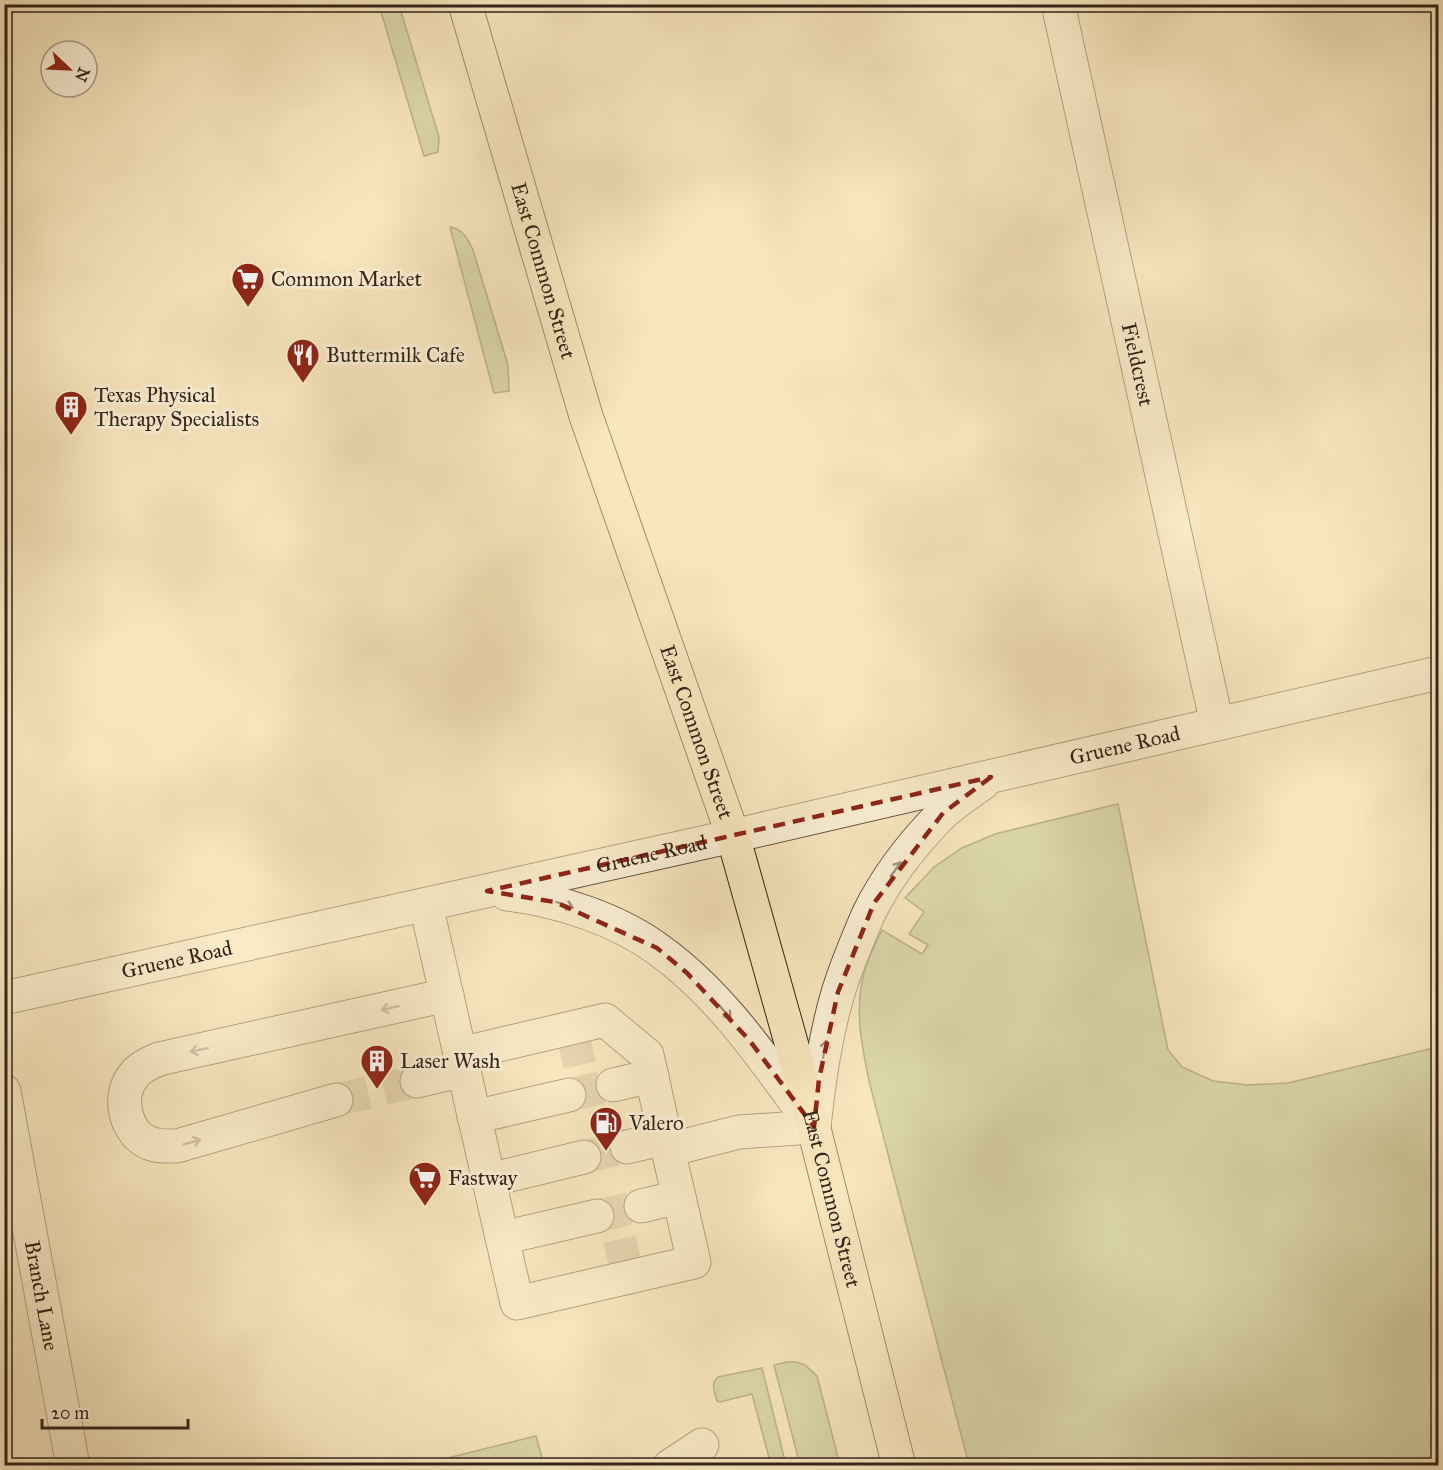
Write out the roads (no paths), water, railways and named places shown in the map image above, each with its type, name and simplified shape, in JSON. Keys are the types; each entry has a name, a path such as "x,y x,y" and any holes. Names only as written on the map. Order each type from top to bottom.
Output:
{"main road":[{"name":"East Common Street","path":"465,4 586,416 733,836 814,1128 899,1466"}],"street":[{"name":"Fieldcrest","path":"1058,4 1217,724"},
{"name":"Gruene Road","path":"4,998 733,836 1438,673"},
{"path":"814,1128 819,1079 836,1001 850,958 868,915 891,876 914,845 943,813 991,777"},
{"path":"487,891 563,904 632,933 657,948 687,973 716,1002 743,1033 814,1128"},
{"path":"417,1081 463,1067 604,1020 615,1041 647,1055 694,1262 517,1303 474,1117 463,1067 447,995 426,905"},
{"path":"336,1100 177,1146 161,1147 144,1140 132,1128 125,1113 125,1095 131,1078 143,1066 159,1059 447,995"},
{"path":"463,1067 560,1053"},
{"path":"613,1085 652,1076"},
{"name":"Branch Lane","path":"4,1091 73,1466"},
{"path":"474,1117 569,1095"},
{"path":"627,1147 667,1144 740,1132 814,1128"},
{"path":"489,1180 584,1157"},
{"path":"641,1206 679,1197"},
{"path":"502,1238 597,1216"},
{"path":"651,1249 689,1241"},
{"path":"512,1281 607,1259"},
{"path":"670,1466 702,1445"}],"tunnel":[{"path":"560,1053 603,1043"},
{"path":"336,1100 417,1081"},
{"path":"569,1095 613,1085"},
{"path":"584,1157 627,1147"},
{"path":"597,1216 641,1206"},
{"path":"607,1259 651,1249"}],"place":[{"name":"Common Market","path":"248,308"},
{"name":"Buttermilk Cafe","path":"303,384"},
{"name":"Texas Physical Therapy Specialists","path":"71,436"},
{"name":"Laser Wash","path":"377,1090"},
{"name":"Valero","path":"606,1152"},
{"name":"Fastway","path":"425,1207"}]}
